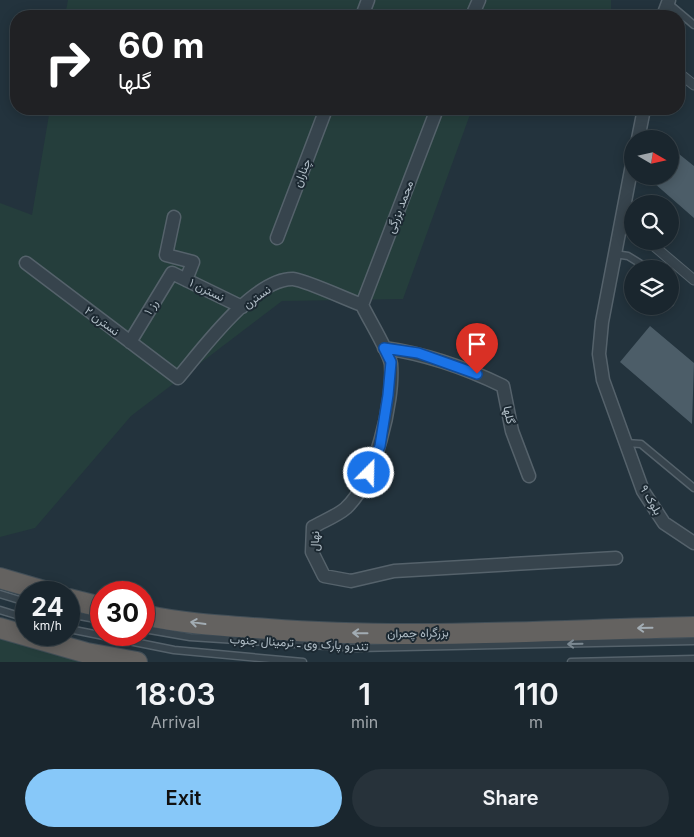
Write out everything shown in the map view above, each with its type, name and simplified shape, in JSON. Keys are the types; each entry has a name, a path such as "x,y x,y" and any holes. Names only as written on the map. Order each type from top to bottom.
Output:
{"highway":[{"path":"0,578 15,582"},
{"name":"بزرگراه چمران","path":"155,617 220,626 310,632 409,634 694,627"},
{"path":"0,628 87,653 137,662"}],"street":[{"name":"چناران","path":"277,238 324,115"},
{"name":"محمد بزرگی","path":"362,305 435,115"},
{"path":"640,130 643,115"},
{"path":"174,217 166,255 193,262 186,280"},
{"name":"بلوک ۹","path":"624,232 615,254 602,322 600,354 603,380 643,491 664,523 694,543"},
{"path":"659,250 694,280"},
{"name":"نسترن ۲","path":"26,263 178,378"},
{"name":"نسترن ۱","path":"172,273 242,307"},
{"name":"رز ۱","path":"130,342 172,273"},
{"name":"نسترن","path":"178,378 226,320 266,289 282,281 294,279 362,305"},
{"name":"نهال","path":"362,305 391,362 380,446 363,487 346,508 313,527 312,552 324,576 351,582 394,572 616,558"},
{"name":"گلها","path":"384,348 418,353 477,374 503,386 512,431 529,476"}],"lane":[{"path":"615,254 628,256 635,260"},
{"path":"626,443 641,444 694,488"},
{"path":"0,594 15,599"},
{"path":"0,610 15,615"},
{"path":"80,631 174,650 303,662"},
{"name":"تندرو پارک وی ـ ترمینال جنوب","path":"155,631 217,639 357,648 694,641"},
{"path":"571,662 694,659"}],"green space":[{"path":"68,0 611,0 611,10 66,10"},
{"path":"49,115 470,115 403,299 282,301 131,416 35,528 0,537 0,203 32,215"},
{"path":"0,639 15,643 15,646 26,646 85,662 0,662"}],"building":[{"path":"679,154 694,166 694,218 679,205 679,195 668,195 656,185 679,185"},
{"path":"650,326 694,363 692,424 620,362"}],"route":[{"path":"369,473 380,446 388,395 391,362 384,348 418,353 477,374"}]}
